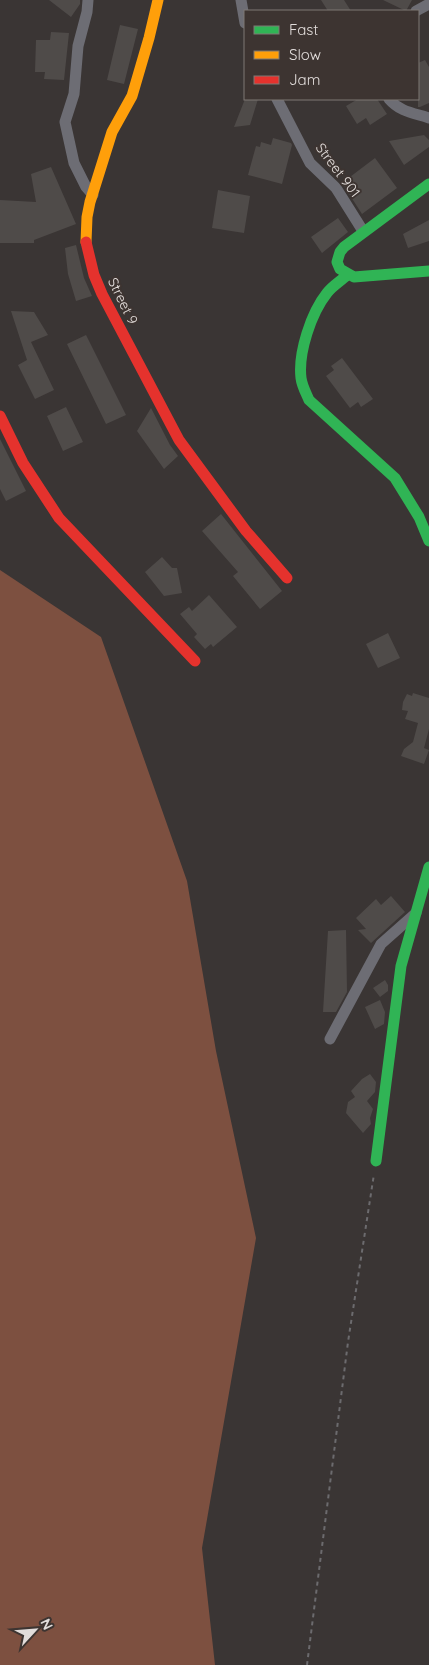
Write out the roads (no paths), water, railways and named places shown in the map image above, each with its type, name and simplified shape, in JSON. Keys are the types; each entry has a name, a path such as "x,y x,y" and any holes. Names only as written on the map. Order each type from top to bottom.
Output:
{"street":[{"path":"88,0 87,12 78,46 74,94 66,122 74,163 86,187 93,196"},
{"name":"Street 9","path":"158,0 132,96 112,132 93,196 87,217 86,245 94,275 102,294 179,440 246,531 287,578"},
{"path":"241,0 244,17"},
{"path":"418,10 429,4"},
{"name":"Street 901","path":"278,100 310,163 336,188 363,231"},
{"path":"390,100 397,107 409,113 429,118"},
{"path":"429,184 363,231 344,247 337,257 337,266 343,274 354,277 429,271"},
{"path":"347,275 327,293 314,315 301,366 303,389 309,400 395,478 419,517 429,541"},
{"path":"0,416 23,463 59,518 195,661"},
{"path":"376,1161 402,966 429,867"},
{"path":"330,1039 381,944 416,913"}]}
